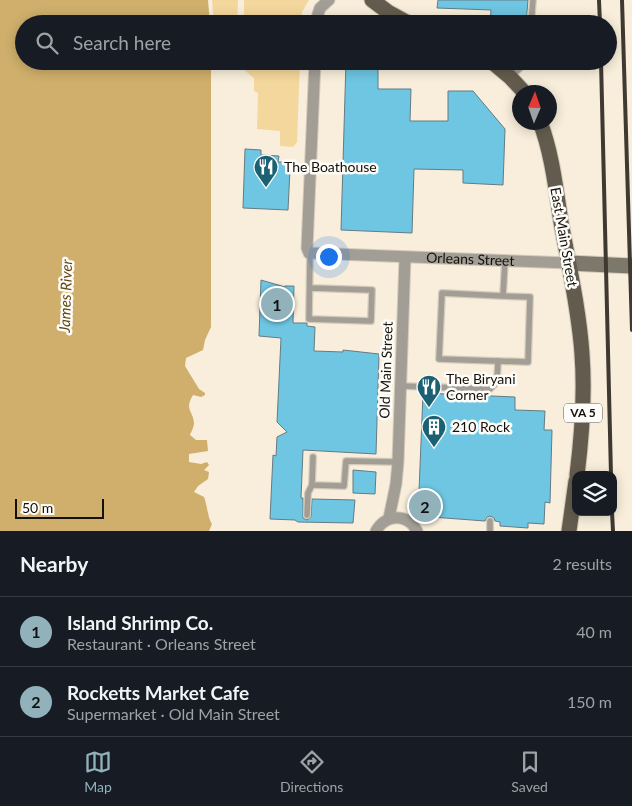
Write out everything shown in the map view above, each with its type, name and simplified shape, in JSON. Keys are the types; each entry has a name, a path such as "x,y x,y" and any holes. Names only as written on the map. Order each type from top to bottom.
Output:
{"main road":[{"path":"372,0 394,15"},
{"path":"502,70 517,85"},
{"name":"East Main Street","path":"543,130 574,286 582,353 583,404 581,445 577,471"},
{"path":"569,531 572,510"}],"street":[{"path":"318,15 320,8 328,0"},
{"path":"309,253 315,70"},
{"name":"Orleans Street","path":"309,253 632,266"},
{"name":"Old Main Street","path":"389,518 396,484 398,462 405,258"},
{"name":"Old Main Street","path":"396,484 403,518"},
{"path":"376,531 389,518 403,518 414,526 416,531"}],"lane":[{"path":"531,15 532,0"},
{"path":"510,77 517,70"},
{"path":"309,253 309,319 371,321 372,290 310,288"},
{"path":"503,296 505,261"},
{"path":"442,293 503,296 530,297 528,362 439,359 442,293"},
{"path":"401,386 490,389 497,382 498,361"},
{"path":"307,515 308,493 312,485 313,457"},
{"path":"312,485 344,486 346,460 398,462"},
{"path":"490,521 490,531"}],"shaded area":[{"path":"212,0 238,0 237,15 213,15"},
{"path":"244,0 309,0 302,15 244,15"},
{"path":"244,70 300,70 297,142 293,147 280,146 280,131 257,129 258,93 254,91 254,78"}],"water":[{"name":"James River","path":"0,0 208,0 209,15 15,15 15,70 211,70 211,327 203,350 186,358 185,366 199,389 205,393 201,397 193,395 190,400 189,407 194,423 190,435 196,440 207,440 208,451 189,454 189,462 201,464 207,462 209,465 204,470 209,472 208,479 198,486 194,492 204,497 212,524 209,531 0,531"}],"building":[{"path":"438,0 528,0 527,15 491,15 491,10 437,8"},
{"path":"346,70 378,70 378,89 411,89 410,121 448,121 448,91 473,91 505,129 503,185 463,183 463,170 414,169 412,233 341,230"},
{"name":"The Boathouse","path":"245,149 261,150 261,155 279,156 278,162 286,162 286,169 290,169 288,210 243,208"},
{"path":"261,280 285,287 294,286 293,323 307,323 307,326 315,327 314,351 343,352 343,350 379,354 376,454 303,450 301,498 303,498 303,518 307,520 311,517 312,499 355,500 353,523 298,522 295,520 270,519 273,455 276,456 277,437 287,432 277,422 281,338 259,336"},
{"path":"423,393 515,397 515,410 545,411 544,430 552,430 550,503 545,502 544,524 528,523 528,528 500,526 500,522 495,521 490,516 485,521 418,516"},
{"path":"353,470 376,472 375,494 353,493"}],"railway":[{"path":"599,0 600,15"},
{"path":"622,0 632,330"},
{"path":"601,70 611,471"},
{"path":"612,516 613,531"}],"place":[{"name":"The Boathouse","path":"266,188"},
{"name":"Island Shrimp Co.","path":"277,304"},
{"name":"The Biryani Corner","path":"429,408"},
{"name":"210 Rock","path":"434,448"},
{"name":"Rocketts Market Cafe","path":"425,506"}]}
